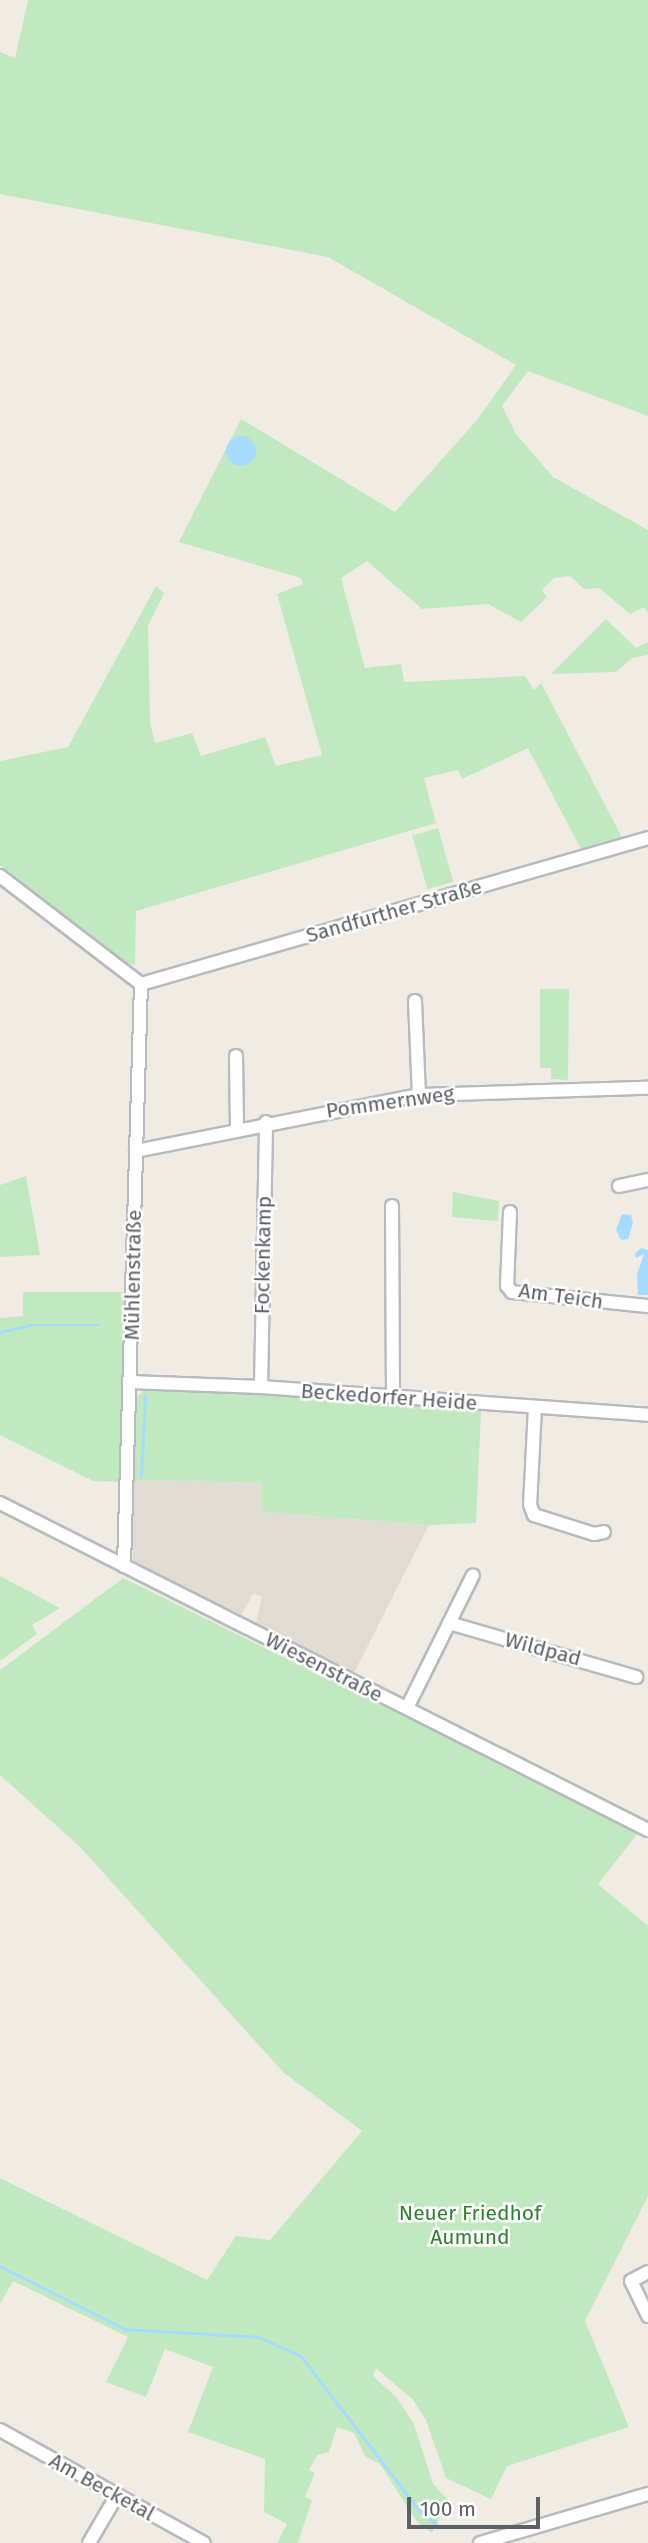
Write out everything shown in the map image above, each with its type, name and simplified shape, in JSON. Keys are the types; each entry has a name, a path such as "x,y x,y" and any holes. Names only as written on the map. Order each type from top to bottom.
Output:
{"street":[{"name":"Sandfurther Straße","path":"141,984 648,838"},
{"path":"0,876 141,984"},
{"name":"Mühlenstraße","path":"124,1566 141,984"},
{"path":"415,1001 419,1095"},
{"path":"236,1056 237,1129"},
{"name":"Pommernweg","path":"136,1151 266,1122 419,1095 648,1088"},
{"name":"Fockenkamp","path":"261,1387 266,1122"},
{"path":"619,1186 648,1180"},
{"path":"392,1206 393,1397"},
{"name":"Am Teich","path":"510,1212 507,1286 512,1292 648,1306"},
{"name":"Beckedorfer Heide","path":"130,1382 261,1387 648,1415"},
{"path":"535,1407 530,1506 534,1514 594,1534 604,1532"},
{"name":"Wiesenstraße","path":"0,1503 648,1830"},
{"path":"407,1708 473,1575"},
{"name":"Wildpad","path":"449,1623 636,1677"},
{"path":"648,2272 631,2281 648,2316"},
{"name":"Am Becketal","path":"0,2430 204,2543"},
{"path":"480,2543 648,2494"},
{"path":"89,2543 117,2495"}],"shaded area":[{"path":"133,1480 262,1483 262,1512 429,1525 354,1673 256,1623 262,1596 253,1594 240,1617 133,1563"}],"green space":[{"path":"28,0 648,0 648,416 528,371 502,406 516,434 553,477 648,530 648,613 644,607 630,614 599,588 584,589 570,576 554,578 542,590 547,597 521,622 488,604 422,609 367,561 341,578 365,668 401,664 404,682 525,676 534,690 541,683 624,841 583,853 528,748 462,779 458,770 424,778 436,823 136,911 135,965 126,964 0,865 0,761 68,747 156,586 164,593 148,626 150,723 155,743 192,733 201,756 265,737 276,766 322,755 277,594 303,584 301,578 179,542 241,419 395,512 477,420 516,365 328,257 0,194 0,52 15,58"},
{"path":"606,619 636,648 648,642 648,655 632,658 616,672 551,674"},
{"path":"438,828 453,882 427,889 412,835"},
{"path":"540,989 569,989 568,1080 551,1079 551,1068 540,1068"},
{"path":"26,1176 40,1255 0,1257 0,1185"},
{"path":"453,1192 499,1201 498,1221 452,1217"},
{"path":"23,1292 126,1292 122,1482 93,1481 0,1435 0,1318 23,1316"},
{"path":"149,1386 481,1410 476,1523 429,1525 262,1512 262,1483 133,1480 136,1397"},
{"path":"0,1576 60,1608 32,1625 37,1634 0,1661"},
{"name":"Neuer Friedhof Aumund","path":"123,1578 639,1832 598,1884 648,1926 648,2196 585,2321 629,2427 507,2466 491,2499 446,2478 426,2420 413,2400 376,2368 373,2376 397,2398 414,2424 433,2484 448,2500 432,2533 417,2522 380,2464 365,2456 354,2433 337,2427 329,2452 317,2455 309,2470 315,2473 305,2497 312,2500 298,2543 277,2543 287,2524 264,2512 265,2459 188,2432 213,2367 165,2349 146,2397 106,2382 128,2337 13,2281 0,2304 0,2178 207,2280 236,2236 270,2240 362,2131 284,2073 81,1848 0,1775 0,1670"}],"water":[{"path":"241,436 252,440 256,451 252,462 241,466 230,462 226,451 230,440"},
{"path":"622,1214 631,1215 633,1223 628,1239 621,1240 616,1230"},
{"path":"641,1248 648,1250 648,1295 638,1295 637,1274 644,1254 636,1258 635,1254"}],"waterway":[{"path":"0,1332 30,1325 99,1325"},
{"path":"141,1476 145,1397"},
{"path":"0,2266 125,2329 258,2337 301,2356 419,2510 436,2524"}]}
